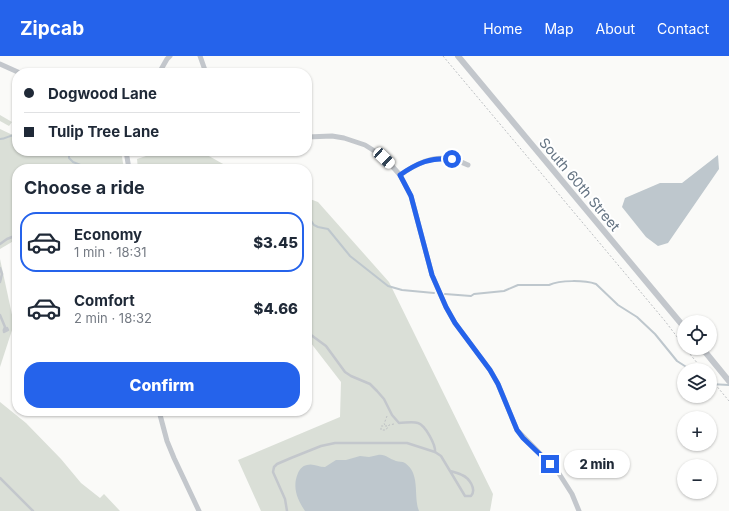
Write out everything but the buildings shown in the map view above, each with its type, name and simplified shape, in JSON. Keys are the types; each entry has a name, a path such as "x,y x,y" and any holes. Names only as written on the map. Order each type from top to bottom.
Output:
{"street":[{"path":"162,68 170,56"},
{"path":"200,56 204,68"},
{"name":"South 60th Street","path":"458,56 677,319"},
{"path":"0,64 12,69"},
{"path":"312,137 332,136 359,143 375,151 384,158 400,175 411,196 432,275 446,307 455,323 490,370 498,384 517,430 558,472 572,494 579,511"},
{"path":"400,175 417,164 434,158 452,159 468,165"},
{"path":"708,355 729,381"},
{"path":"160,416 167,441 199,511"}],"lane":[{"path":"0,244 12,238"},
{"path":"0,268 2,274 0,282"},
{"path":"0,315 5,327 4,330"},
{"path":"312,336 326,346 345,372 370,384 377,391 384,399 398,423 415,422 422,425 436,449 435,452"},
{"path":"287,511 285,499 273,472 275,466 328,444 347,442 407,443 435,452 445,461 450,471 462,493 466,496 471,496 473,490 467,478 461,474 450,471"},
{"path":"0,478 33,511"}],"path":[{"path":"443,56 677,337"},
{"path":"691,355 698,363"},
{"path":"717,387 729,401"},
{"path":"390,411 384,424 387,426 381,426 381,430 386,430 389,425 398,423"}],"shaded area":[{"path":"0,115 12,122 9,126 0,121"},
{"path":"0,129 12,135 12,156 122,156 123,164 12,164 12,242 0,249"},
{"path":"718,155 719,169 668,243 658,246 646,237 622,207 625,198 660,183 682,183"},
{"path":"146,156 209,156 223,164 138,164 137,159"},
{"path":"312,200 318,202 389,282 493,494 490,511 261,511 238,460 340,417 341,382 312,344"},
{"path":"0,259 12,315 12,330 0,367"},
{"path":"0,402 12,412 12,416 17,416 26,423 61,459 81,483 100,498 104,494 120,511 0,511"},
{"path":"383,455 396,461 404,462 410,468 415,479 417,505 419,511 305,511 295,488 296,478 302,467 311,464 325,467 336,460"}],"waterway":[{"path":"0,139 12,135"},
{"path":"69,156 73,162 78,164"},
{"path":"312,222 318,227 328,229 350,256 388,286 402,290 434,293"},
{"path":"445,294 471,296 474,294 504,291 518,285 549,285 566,281 596,284 618,305 637,317 655,334 680,363"},
{"path":"717,384 729,385"}],"route":[{"path":"452,159 434,158 425,160 400,175 415,207 432,275 442,299 455,323 490,370 498,384 517,430 523,438 550,464"}]}
